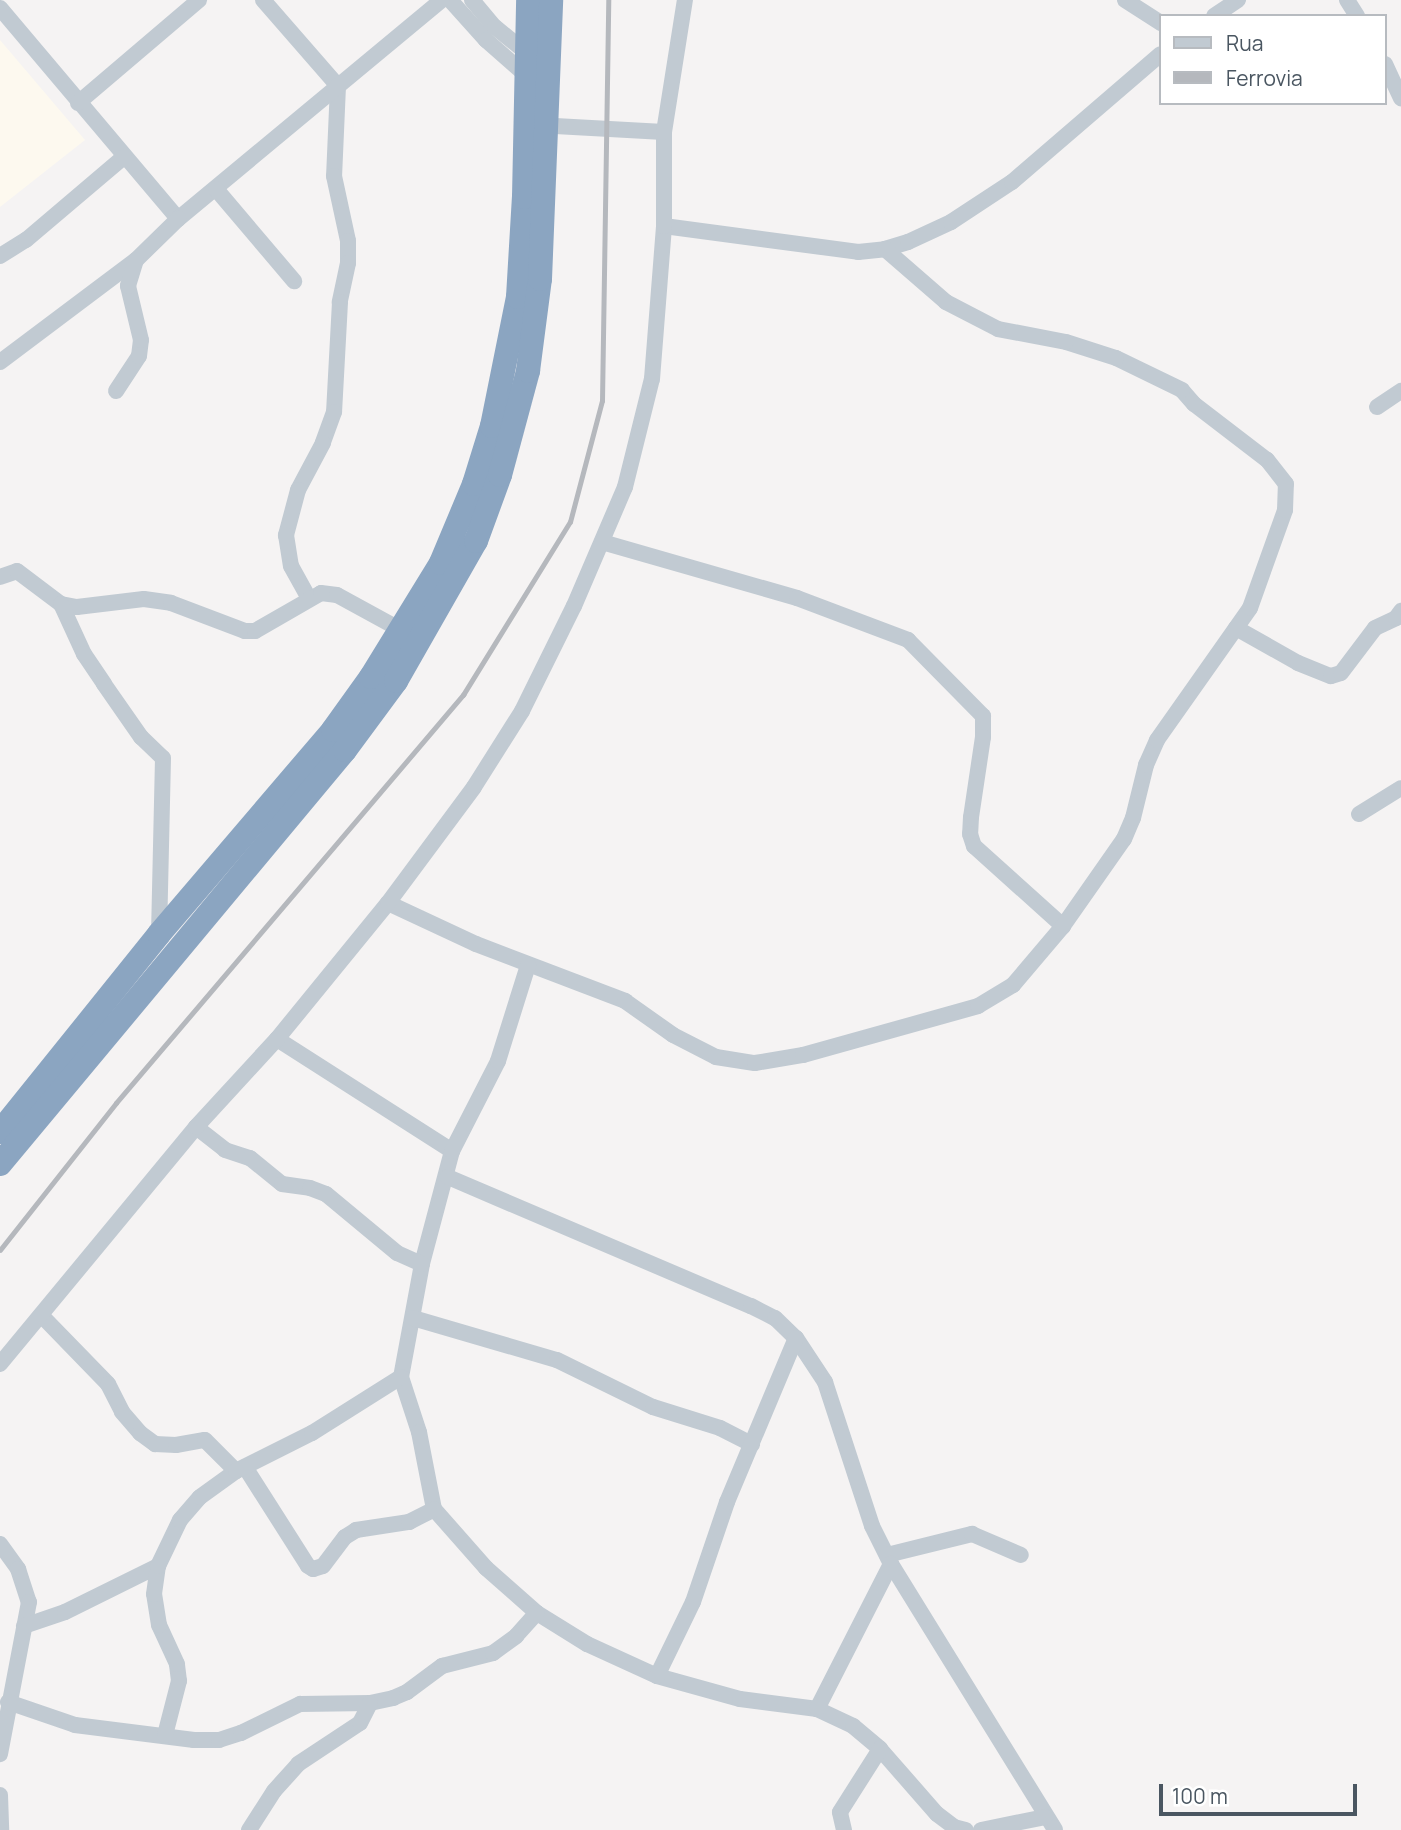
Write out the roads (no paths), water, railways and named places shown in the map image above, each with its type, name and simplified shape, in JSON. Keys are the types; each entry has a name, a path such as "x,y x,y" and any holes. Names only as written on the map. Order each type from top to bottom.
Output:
{"highway":[{"path":"0,1164 345,750 396,681 476,541 500,475 528,370 540,279 536,125 526,64 528,0"},
{"path":"0,1132 159,934 333,730 401,630 441,563 474,484 492,426 518,297 551,0"}],"street":[{"path":"79,103 199,0"},
{"path":"263,0 338,86 334,176 348,252 340,302 334,412 323,443 298,490 286,535 291,566 309,598"},
{"path":"0,362 136,260 178,219 442,0"},
{"path":"450,0 486,40 526,64"},
{"path":"472,0 526,64"},
{"path":"0,1364 196,1127 277,1039 388,903 474,787 522,711 575,606 625,487 652,379 664,226 664,132 685,0"},
{"path":"1125,0 1160,22"},
{"path":"1217,14 1238,0"},
{"path":"0,8 178,219"},
{"path":"664,226 858,252 885,249 951,222 1012,182 1160,55"},
{"path":"1387,68 1401,98"},
{"path":"536,125 664,132"},
{"path":"0,256 26,240 124,157"},
{"path":"216,190 293,281"},
{"path":"388,903 476,944 625,1001 673,1035 716,1057 755,1063 803,1055 978,1006 1013,985 1063,926 1124,839 1133,818 1146,765 1157,740 1251,608 1285,510 1286,484 1268,460 1194,404 1182,390 1116,358 1066,342 998,330 946,302 885,249"},
{"path":"116,391 139,356 141,340 128,286 136,260"},
{"path":"1377,407 1401,391"},
{"path":"602,542 797,598 908,640 982,716 983,737 971,817 970,834 974,846 1063,926"},
{"path":"0,576 17,571 61,604 77,607 144,599 172,603 245,631 255,631 321,593 337,595 401,630"},
{"path":"61,604 84,654 97,674 141,737 163,758 159,934"},
{"path":"1236,628 1297,663 1331,676 1341,673 1374,628 1396,618 1401,611"},
{"path":"1359,814 1401,788"},
{"path":"528,965 498,1060 452,1151 448,1177 422,1264 413,1318 403,1350 401,1377 419,1433 434,1509 486,1568 537,1614 587,1644 657,1676 740,1699 817,1709 853,1726 880,1749 937,1814 954,1827 966,1830"},
{"path":"277,1039 452,1151"},
{"path":"196,1127 225,1150 250,1158 282,1185 310,1188 326,1195 397,1253 422,1264"},
{"path":"448,1177 751,1306 775,1318 796,1338 825,1382 872,1526 889,1559 1050,1824 981,1830"},
{"path":"41,1315 108,1384 122,1412 139,1433 155,1444 176,1445 205,1440 241,1469 308,1566 313,1569 323,1566 345,1537 356,1530 409,1522 434,1509"},
{"path":"413,1318 557,1360 653,1407 720,1428 752,1444"},
{"path":"657,1676 693,1602 727,1502 796,1338"},
{"path":"165,1735 179,1681 177,1664 159,1625 154,1594 158,1566 180,1520 200,1497 241,1469 312,1433 401,1377"},
{"path":"817,1709 889,1559 972,1534 1021,1555"},
{"path":"0,1544 25,1584 29,1602 0,1754"},
{"path":"24,1626 65,1612 158,1566"},
{"path":"8,1702 75,1725 219,1740 241,1733 300,1704 370,1703 407,1692 442,1666 493,1653 516,1636 537,1614"},
{"path":"249,1830 274,1791 298,1764 360,1723 370,1703"},
{"path":"844,1830 840,1812 880,1749"},
{"path":"0,1794 1,1830"}],"railway":[{"path":"0,1250 116,1103 463,695 570,522 602,401 608,0"}]}
